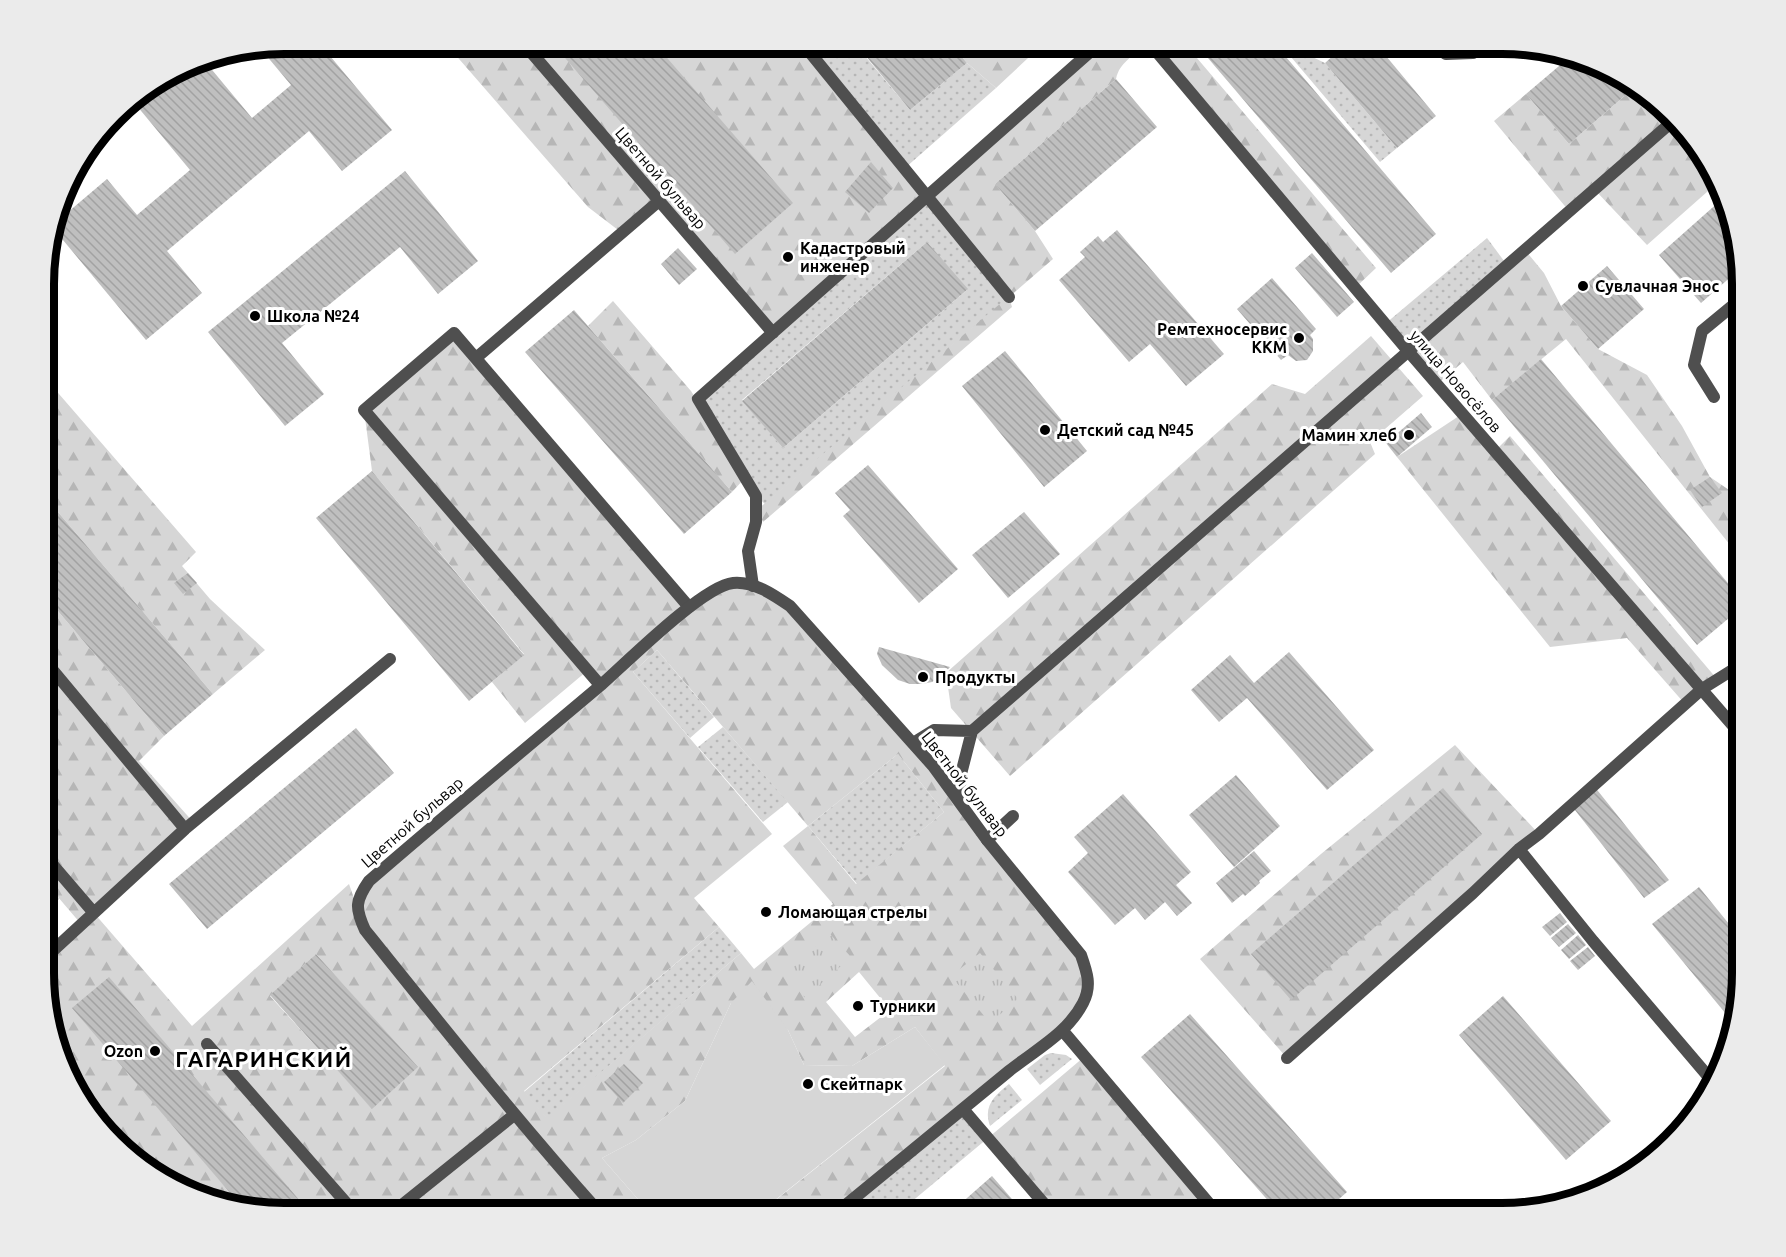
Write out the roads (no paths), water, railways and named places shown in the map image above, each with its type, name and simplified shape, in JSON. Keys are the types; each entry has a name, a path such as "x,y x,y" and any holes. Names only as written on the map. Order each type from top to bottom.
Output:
{"street":[{"name":"Цветной бульвар","path":"533,54 773,333"},
{"path":"811,54 1009,297"},
{"path":"753,585 748,551 756,522 756,496 699,399 1088,54"},
{"name":"улица Новосёлов","path":"1158,54 1408,351 1732,724"},
{"path":"959,801 961,774 972,731 1669,125"},
{"path":"476,358 659,201"},
{"path":"1714,397 1694,365 1702,331 1732,306"},
{"path":"600,685 364,410 454,333 689,608"},
{"name":"Цветной бульвар","path":"591,1203 514,1115 365,930 357,906 359,895 369,881 689,608 714,588 733,583 753,585 790,606 933,765 987,840 1081,955 1089,985 1083,1003 1063,1030 1011,1069 848,1203"},
{"path":"54,949 185,829 390,659"},
{"path":"1287,1058 1519,849 1539,834 1702,689 1732,670"},
{"path":"54,673 185,829"},
{"path":"913,743 934,730 972,731"},
{"path":"987,840 1013,816"},
{"path":"1519,849 1593,941 1708,1076"},
{"path":"54,867 94,913"},
{"path":"1063,1030 1209,1203"},
{"path":"207,1044 346,1203"},
{"path":"963,1109 1043,1203"},
{"path":"404,1203 514,1115"}],"place":[{"name":"Кадастровый инженер","path":"788,257"},
{"name":"Сувлачная Энос","path":"1583,286"},
{"name":"Школа №24","path":"255,316"},
{"name":"Ремтехносервис ККМ","path":"1299,338"},
{"name":"Детский сад №45","path":"1045,430"},
{"name":"Мамин хлеб","path":"1409,435"},
{"name":"Продукты","path":"923,677"},
{"name":"Ломающая стрелы","path":"766,912"},
{"name":"Турники","path":"858,1006"},
{"name":"Ozon","path":"155,1051"},
{"name":"Скейтпарк","path":"808,1084"}],"district":[{"name":"ГАГАРИНСКИЙ","path":"264,1059"}]}
